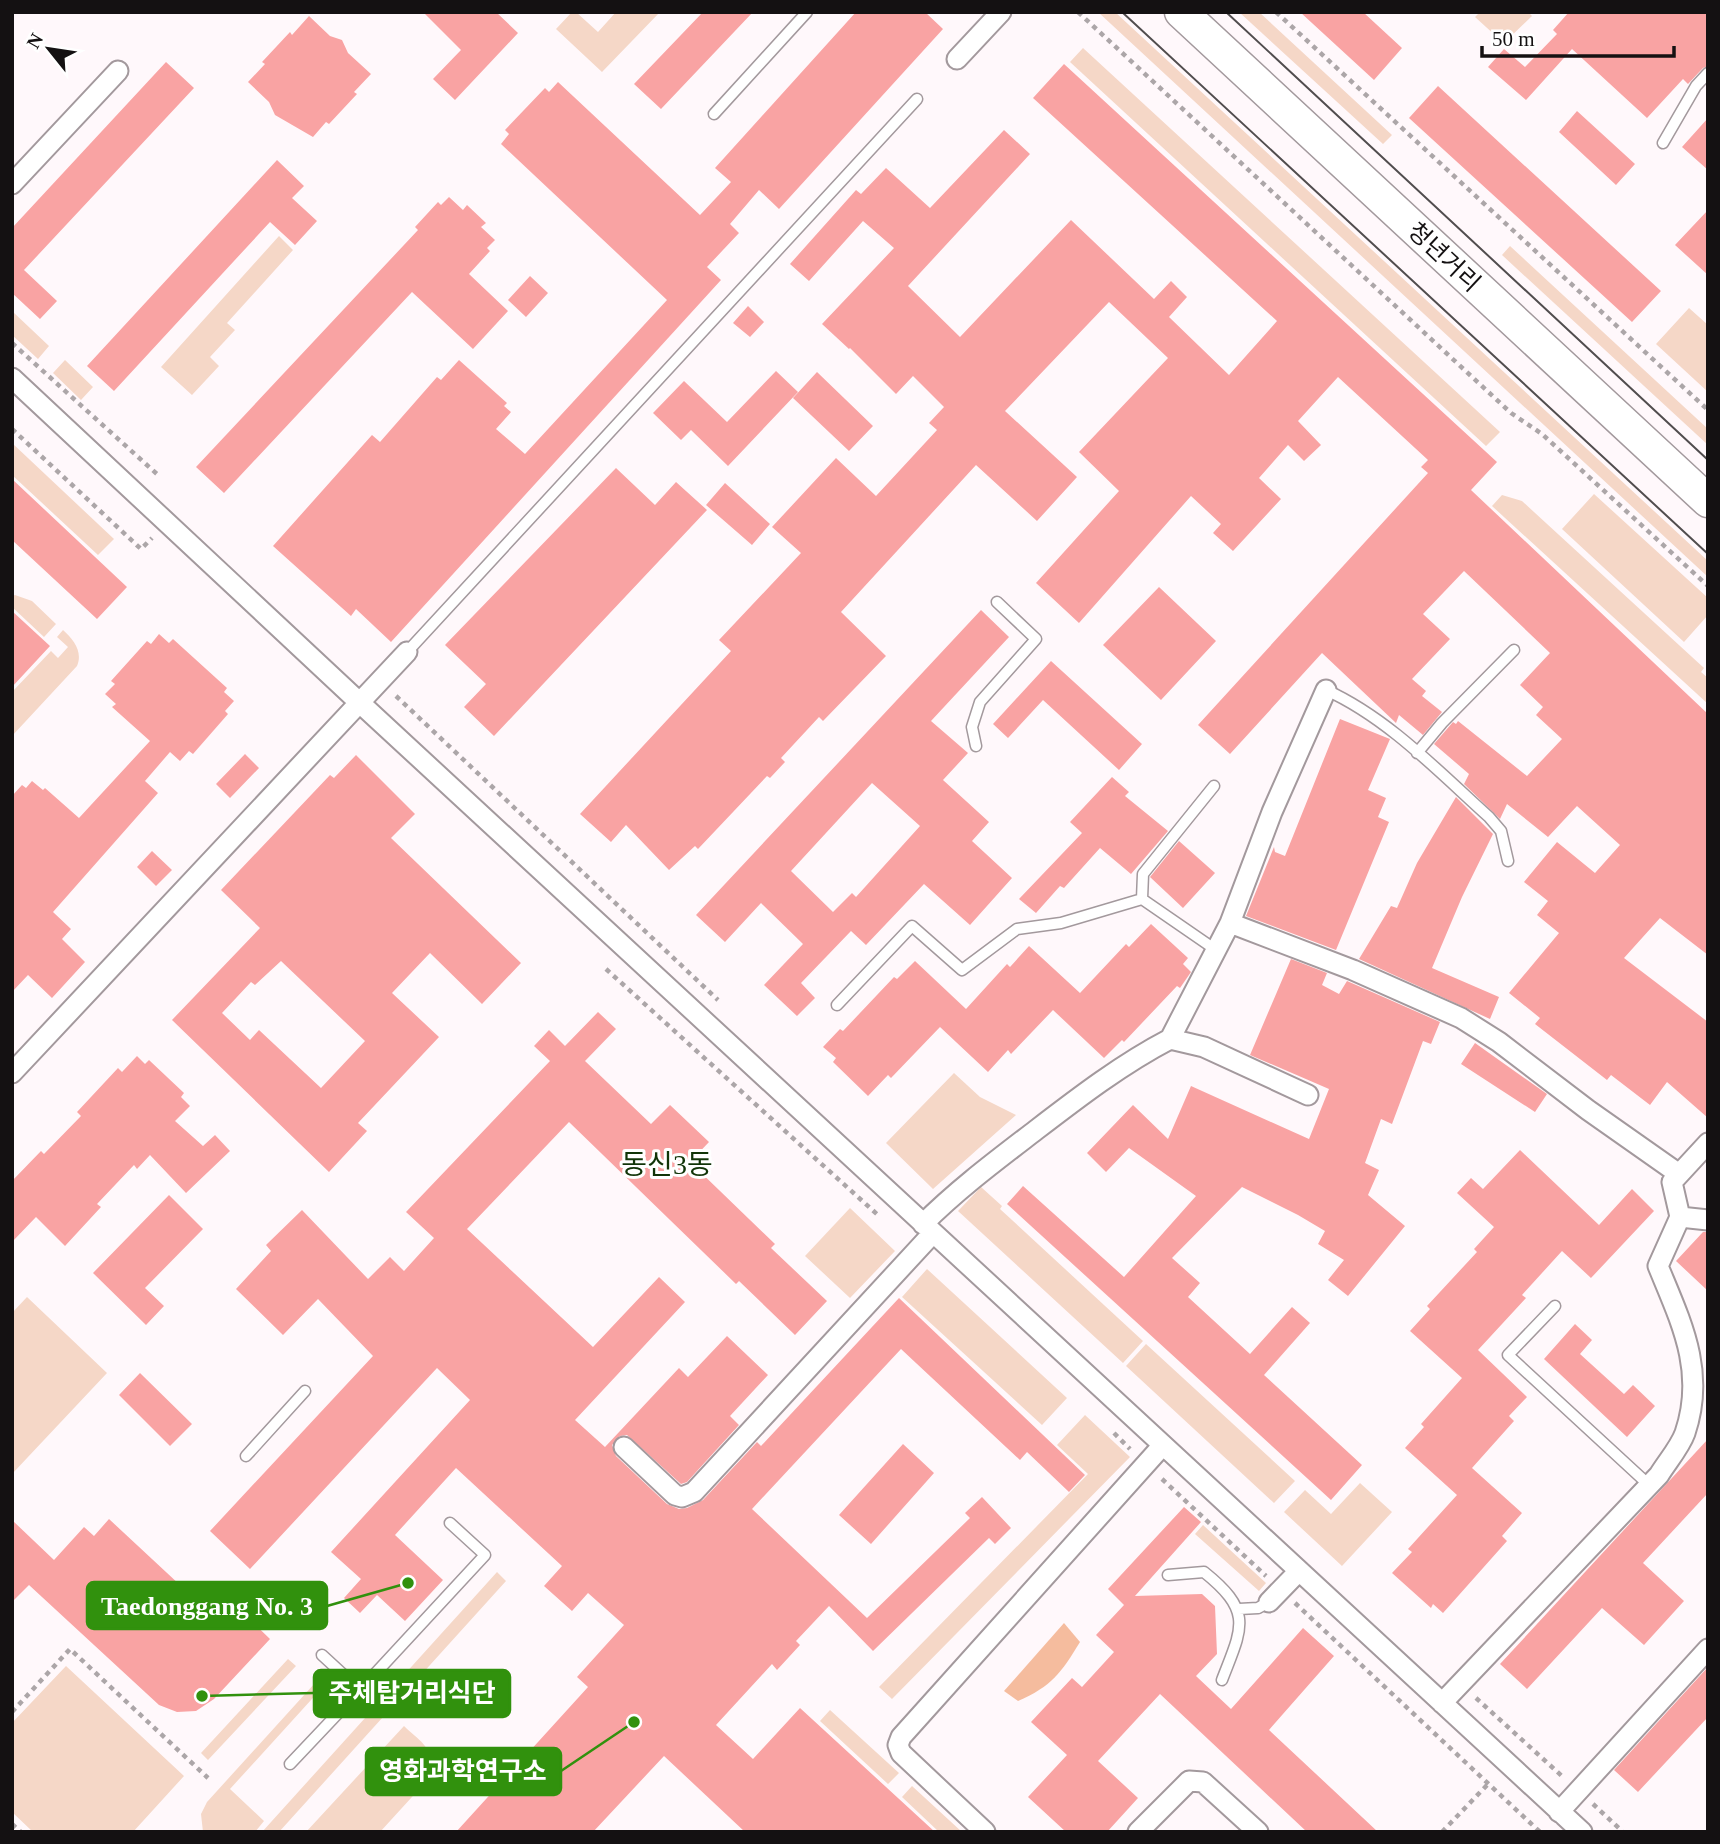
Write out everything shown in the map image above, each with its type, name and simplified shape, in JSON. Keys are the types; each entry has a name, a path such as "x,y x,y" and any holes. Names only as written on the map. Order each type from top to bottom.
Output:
{"main road":[{"name":"청년거리","path":"1181,12 1708,501"}],"street":[{"path":"957,59 1001,12"},
{"path":"12,184 118,71"},
{"path":"12,378 1582,1832"},
{"path":"12,1073 407,652"},
{"path":"624,1447 675,1495 682,1497 694,1492 917,1251 928,1229 951,1196 1084,1094 1140,1055 1170,1039 1230,923 1272,812 1326,691"},
{"path":"1230,923 1353,970 1461,1018 1499,1042 1588,1110 1679,1174"},
{"path":"1170,1039 1204,1047 1308,1095"},
{"path":"1442,1703 1659,1475 1684,1436 1701,1400 1687,1338 1658,1266 1680,1217 1672,1182 1708,1143"},
{"path":"1680,1217 1708,1220"},
{"path":"985,1832 901,1753 898,1745 901,1737 1163,1445"},
{"path":"1275,1596 1298,1571"},
{"path":"1559,1812 1708,1649"},
{"path":"1138,1832 1189,1781 1203,1782 1258,1832"}],"lane":[{"path":"714,114 807,12"},
{"path":"1662,143 1696,86 1708,73"},
{"path":"407,652 916,99"},
{"path":"976,746 972,727 979,702 1036,639 997,602"},
{"path":"1417,753 1442,723 1514,650"},
{"path":"1326,691 1352,702 1417,753 1489,817 1501,831 1508,861"},
{"path":"1142,900 1143,874 1214,786"},
{"path":"837,1005 912,926 962,970 1017,929 1061,923 1142,900 1216,950"},
{"path":"1555,1306 1508,1355 1649,1485"},
{"path":"246,1456 304,1391"},
{"path":"290,1764 485,1555 450,1523"},
{"path":"1168,1575 1205,1572 1224,1588 1239,1609 1238,1636 1222,1680"},
{"path":"1239,1609 1258,1608 1275,1596"},
{"path":"322,1655 360,1690"}],"path":[{"path":"1078,12 1511,414 1542,434 1708,586"},
{"path":"1276,12 1708,410"},
{"path":"12,343 158,475"},
{"path":"12,429 141,549"},
{"path":"606,969 917,1251"},
{"path":"1110,1429 1275,1596 1489,1783 1541,1832"},
{"path":"12,1712 70,1650 208,1778"},
{"path":"1443,1832 1489,1783"},
{"path":"12,1824 21,1832"}],"shaded area":[{"path":"572,12 576,12 598,32 616,12 660,12 602,72 556,29"},
{"path":"1098,12 1115,12 1708,561 1708,577"},
{"path":"1239,12 1259,12 1392,135 1383,144"},
{"path":"1480,12 1528,12 1532,16 1506,41 1497,37 1475,17"},
{"path":"1083,48 1500,432 1486,446 1070,62"},
{"path":"279,236 293,250 227,323 235,330 210,357 219,366 192,395 161,367"},
{"path":"1510,246 1708,429 1708,445 1502,255"},
{"path":"1689,308 1708,325 1708,392 1656,344"},
{"path":"12,311 49,346 38,359 12,335"},
{"path":"65,360 93,387 81,400 53,373"},
{"path":"12,443 114,539 98,555 12,475"},
{"path":"1594,494 1708,598 1708,615 1684,642 1562,529"},
{"path":"1502,495 1522,501 1704,668 1701,672 1708,678 1708,704 1492,506"},
{"path":"12,596 32,601 56,624 44,637 12,607"},
{"path":"63,630 76,646 79,656 77,666 12,736 12,692 51,651 58,658 68,647 57,637"},
{"path":"954,1073 980,1097 1016,1115 933,1189 886,1143"},
{"path":"981,1187 1002,1206 1000,1209 1143,1341 1123,1363 958,1211"},
{"path":"850,1208 895,1251 850,1298 805,1256"},
{"path":"927,1269 1067,1398 1042,1425 902,1297"},
{"path":"27,1297 107,1373 12,1474 12,1313"},
{"path":"1146,1344 1295,1481 1274,1503 1126,1366"},
{"path":"1085,1415 1130,1457 892,1699 879,1687 1088,1474 1057,1445"},
{"path":"1360,1483 1392,1512 1342,1566 1284,1512 1305,1490 1331,1514"},
{"path":"1203,1525 1266,1583 1259,1591 1195,1534"},
{"path":"497,1572 506,1581 279,1832 262,1832"},
{"path":"1064,1623 1080,1642 1061,1670 1048,1684 1018,1701 1004,1691"},
{"path":"288,1659 296,1666 208,1760 201,1753"},
{"path":"66,1666 184,1776 133,1832 33,1832 12,1812 12,1723"},
{"path":"315,1683 321,1689 230,1789 264,1821 255,1832 203,1832 201,1814 207,1802"},
{"path":"830,1710 899,1773 888,1784 820,1721"},
{"path":"404,1726 427,1749 426,1761 414,1778 422,1786 380,1832 306,1832"},
{"path":"912,1786 962,1832 939,1832 902,1797"}],"building":[{"path":"423,12 496,12 518,33 455,100 433,79 461,50"},
{"path":"703,12 753,12 661,109 634,84"},
{"path":"856,12 925,12 943,29 779,209 759,190 730,224 739,233 707,267 721,280 391,642 356,609 351,616 273,546 372,435 380,442 437,377 441,380 459,360 507,403 504,406 511,412 496,429 525,454 667,300 501,144 509,134 505,130 545,88 549,92 558,82 700,215 731,182 715,168"},
{"path":"1300,12 1363,12 1402,48 1374,80"},
{"path":"1569,12 1708,12 1708,66 1688,84 1683,79 1647,118 1572,49 1526,100 1488,67 1504,49 1525,67 1557,34 1553,30"},
{"path":"309,16 330,36 342,40 348,53 371,74 354,92 357,94 313,137 275,115 269,102 248,82 265,64 262,62"},
{"path":"166,62 194,88 24,270 57,301 40,319 12,293 12,228"},
{"path":"1064,64 1497,462 1471,490 1708,714 1708,955 1660,918 1624,958 1708,1022 1708,1118 1667,1082 1650,1105 1611,1075 1607,1080 1535,1024 1540,1018 1509,993 1559,933 1537,915 1548,901 1524,882 1557,842 1595,873 1620,845 1577,806 1548,837 1507,804 1500,819 1464,784 1469,774 1434,744 1453,722 1456,724 1458,721 1527,776 1562,739 1536,715 1543,707 1520,685 1550,653 1464,571 1423,614 1450,639 1412,679 1426,691 1422,696 1442,712 1423,735 1399,715 1396,723 1322,653 1230,754 1198,725 1428,473 1421,467 1428,460 1338,377 1298,421 1321,445 1304,461 1288,445 1259,478 1281,499 1233,551 1213,533 1221,524 1191,496 1079,623 1036,583 1119,491 1079,452 1168,358 1109,302 1005,411 1077,477 1037,521 976,465 841,612 886,656 823,721 819,717 781,758 785,762 770,778 767,776 698,849 695,846 669,870 626,825 611,842 580,814 731,651 719,640 801,553 772,527 836,458 876,496 937,430 929,423 944,407 913,376 896,394 822,324 894,248 863,221 809,281 790,264 856,190 861,194 886,168 930,208 1004,130 1030,154 908,286 960,337 1071,220 1154,299 1171,281 1187,297 1169,317 1229,375 1277,321 1033,98"},
{"path":"1438,86 1661,291 1632,322 1409,118"},
{"path":"1577,111 1635,164 1616,185 1559,132"},
{"path":"1708,118 1708,170 1682,147"},
{"path":"277,160 304,186 292,198 317,221 295,245 270,222 114,391 87,366"},
{"path":"449,197 463,210 467,205 486,223 481,227 495,240 487,248 490,251 469,274 508,311 473,349 412,292 224,493 196,467 418,230 415,227 438,202 441,205"},
{"path":"1708,210 1708,275 1675,245"},
{"path":"530,276 548,293 526,317 508,300"},
{"path":"748,306 764,322 750,337 733,323"},
{"path":"776,371 798,392 728,466 691,430 681,440 653,413 684,381 727,422"},
{"path":"817,372 873,426 849,451 793,398"},
{"path":"616,468 655,505 676,482 707,510 494,736 464,707 486,684 445,645"},
{"path":"12,479 127,587 97,619 12,540"},
{"path":"725,483 770,524 752,545 706,505"},
{"path":"1159,587 1216,641 1161,700 1103,645"},
{"path":"981,610 1009,637 931,721 968,753 943,780 989,822 972,841 1012,878 970,925 924,884 866,945 851,931 801,983 815,998 797,1016 764,985 803,944 761,903 725,942 696,915","holes":["872,783 920,826 856,897 852,893 833,912 791,871"]},
{"path":"12,611 50,646 12,687"},
{"path":"159,634 169,643 173,639 227,688 224,692 234,701 225,711 228,714 193,754 189,751 180,761 170,752 145,781 158,793 53,912 71,929 62,939 85,962 52,998 28,975 12,992 12,796 22,785 26,788 32,781 43,790 45,788 79,818 150,741 112,707 116,704 105,694 115,684 111,681 147,641 151,644"},
{"path":"1051,661 1142,744 1119,770 1043,700 1008,738 993,724"},
{"path":"1340,719 1390,739 1368,790 1386,798 1378,817 1389,822 1336,950 1246,916 1274,847 1275,852 1285,856"},
{"path":"245,754 259,768 230,798 216,784"},
{"path":"356,755 415,814 391,838 521,963 482,1004 430,953 392,993 439,1037 358,1123 367,1131 329,1172 172,1020 260,928 221,890 330,775 334,778","holes":["281,961 365,1041 321,1088 259,1030 250,1040 222,1013 251,982 255,985"]},
{"path":"1112,777 1129,792 1125,796 1168,831 1131,874 1100,848 1064,888 1060,886 1036,913 1019,899 1082,833 1070,822"},
{"path":"1456,797 1493,834 1462,897 1432,968 1499,997 1490,1019 1359,959 1391,906 1397,908 1417,863"},
{"path":"1179,841 1215,873 1183,908 1150,877"},
{"path":"152,851 172,870 156,886 137,867"},
{"path":"1151,924 1188,958 1183,964 1191,972 1180,988 1177,986 1124,1042 1122,1040 1104,1058 1053,1010 1011,1054 1008,1050 988,1072 940,1027 891,1078 888,1075 868,1096 833,1062 836,1058 823,1047 840,1029 843,1031 894,977 897,979 915,961 966,1009 1007,964 1010,967 1029,946 1080,993 1126,944 1129,947"},
{"path":"1291,959 1327,973 1322,985 1339,994 1347,981 1440,1022 1431,1044 1423,1041 1392,1124 1381,1119 1365,1163 1379,1170 1368,1195 1405,1226 1348,1296 1328,1280 1344,1260 1318,1244 1325,1231 1242,1187 1172,1258 1200,1283 1188,1297 1250,1354 1292,1307 1310,1323 1264,1375 1362,1465 1331,1500 1007,1204 1023,1186 1124,1277 1196,1196 1129,1148 1106,1172 1087,1153 1133,1105 1168,1139 1191,1086 1309,1139 1329,1089 1250,1055"},
{"path":"598,1012 616,1029 585,1061 651,1124 670,1105 709,1142 690,1162 775,1244 771,1248 827,1301 795,1335 739,1281 736,1284 569,1122 467,1229 593,1347 659,1277 685,1302 575,1420 605,1447 679,1368 688,1377 727,1336 768,1375 730,1416 739,1425 687,1482 681,1484 627,1435 620,1436 612,1445 616,1456 667,1504 679,1509 687,1508 703,1500 757,1442 761,1446 899,1298 1085,1475 1069,1492 1027,1452 1020,1460 901,1349 752,1509 867,1618 970,1518 965,1513 982,1497 1011,1528 995,1544 989,1538 873,1651 829,1606 796,1641 800,1645 777,1670 772,1664 716,1725 753,1759 800,1708 935,1832 745,1832 664,1756 593,1832 456,1832 588,1687 577,1677 624,1625 588,1593 572,1611 544,1586 562,1566 456,1468 395,1535 443,1580 405,1621 377,1595 360,1613 344,1598 361,1579 331,1552 470,1400 437,1368 250,1569 210,1531 373,1356 318,1299 283,1335 236,1289 271,1251 266,1245 302,1210 368,1279 390,1257 404,1271 434,1238 406,1212 550,1061 534,1046 549,1030 565,1046"},
{"path":"1475,1043 1547,1094 1535,1112 1461,1064"},
{"path":"137,1056 145,1064 149,1060 184,1093 181,1097 190,1106 175,1121 203,1146 215,1135 230,1151 186,1193 150,1155 137,1169 134,1165 97,1204 101,1207 65,1246 36,1217 12,1242 12,1181 41,1151 44,1154 81,1116 77,1112 118,1068 122,1072"},
{"path":"1520,1150 1599,1225 1632,1189 1654,1211 1591,1278 1562,1251 1522,1295 1526,1298 1478,1350 1527,1397 1509,1416 1514,1421 1472,1468 1522,1513 1502,1536 1507,1541 1443,1613 1433,1604 1431,1608 1392,1573 1412,1552 1408,1549 1457,1495 1405,1448 1424,1427 1421,1424 1462,1378 1410,1331 1430,1309 1427,1306 1477,1252 1474,1249 1494,1227 1457,1193 1471,1178 1483,1189"},
{"path":"169,1195 203,1229 145,1288 164,1306 146,1325 93,1273"},
{"path":"1703,1232 1708,1232 1708,1291 1676,1261"},
{"path":"1575,1324 1592,1340 1580,1354 1624,1394 1633,1385 1655,1406 1627,1437 1544,1359"},
{"path":"140,1373 192,1424 170,1446 119,1395"},
{"path":"1708,1439 1708,1493 1643,1563 1684,1601 1644,1645 1602,1608 1527,1689 1500,1664"},
{"path":"903,1444 934,1473 871,1544 839,1515"},
{"path":"1184,1507 1201,1522 1135,1596 1202,1594 1215,1606 1217,1654 1196,1676 1231,1709 1303,1628 1334,1656 1269,1730 1378,1832 1307,1832 1160,1694 1098,1761 1138,1798 1107,1832 1066,1832 1028,1797 1067,1755 1031,1722 1072,1678 1082,1687 1114,1652 1096,1635 1124,1605 1108,1589"},
{"path":"109,1519 195,1599 200,1593 232,1623 242,1612 270,1639 214,1699 196,1711 177,1712 159,1705 29,1585 12,1602 12,1520 54,1560 84,1527 94,1536"},
{"path":"1708,1667 1708,1717 1638,1792 1614,1770"}],"tram line":[{"path":"1122,12 1708,554"},
{"path":"1226,12 1708,460"}],"place":[{"name":"Taedonggang No. 3","path":"408,1583"},
{"name":"주체탑거리식단","path":"202,1696"},
{"name":"영화과학연구소","path":"634,1722"}],"district":[{"name":"동신3동","path":"667,1164"}]}
